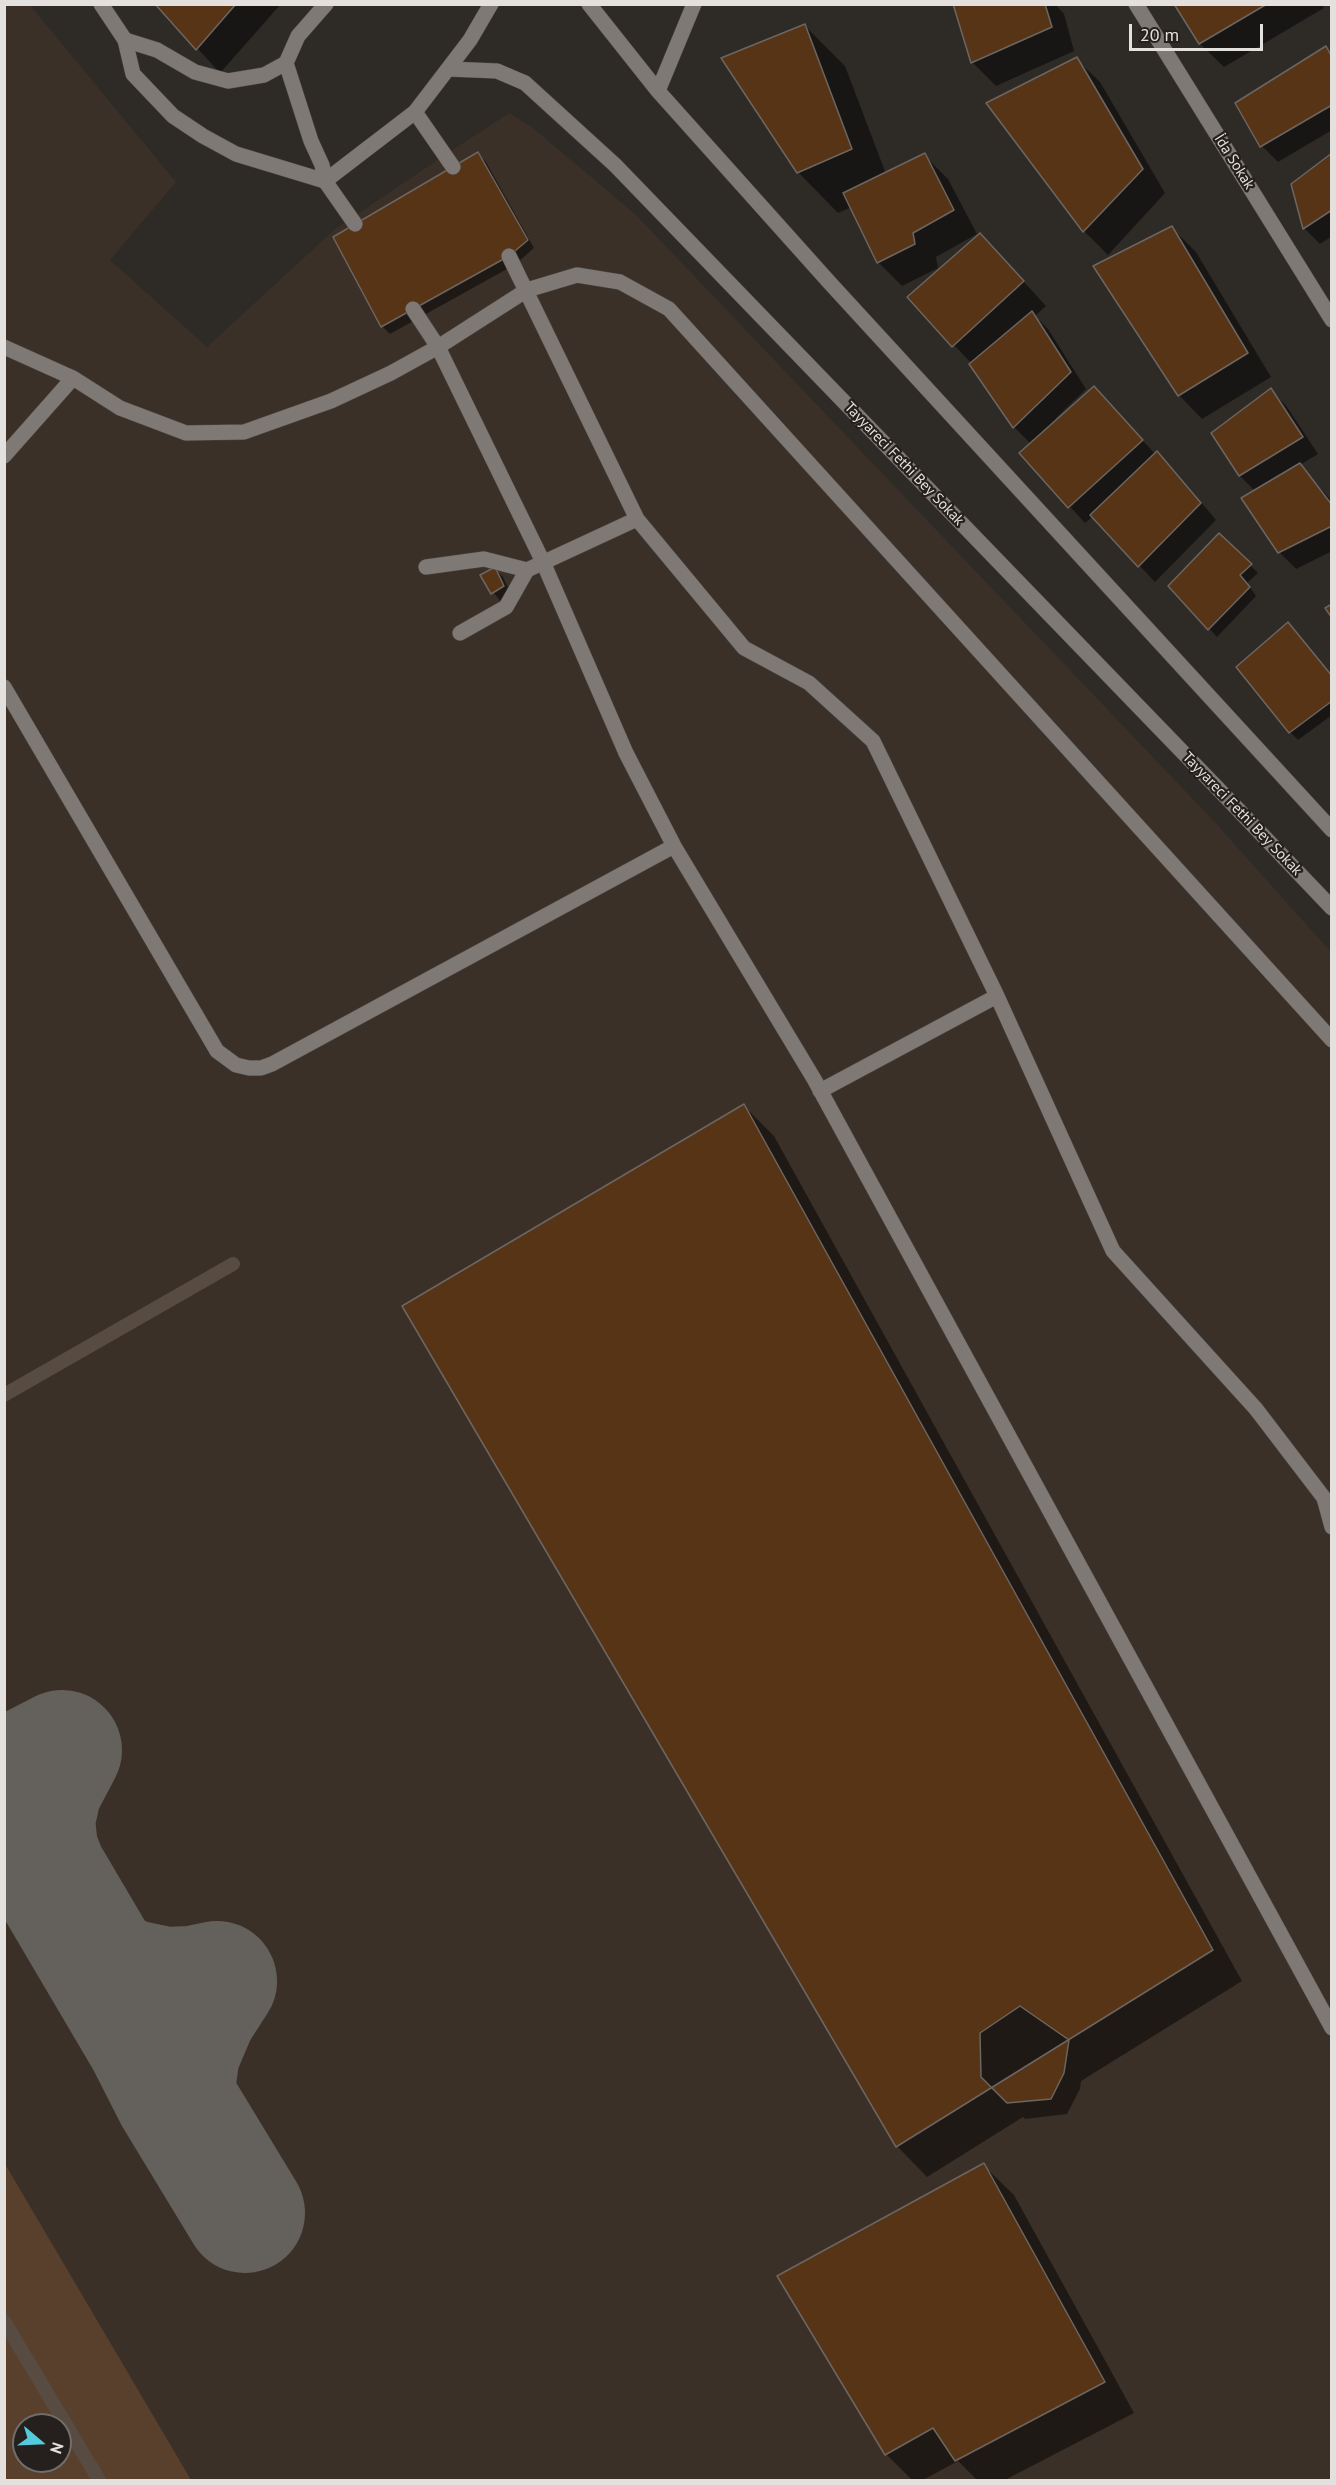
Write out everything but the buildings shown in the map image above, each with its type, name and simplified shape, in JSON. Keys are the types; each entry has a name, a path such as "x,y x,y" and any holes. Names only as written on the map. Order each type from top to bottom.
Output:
{"street":[{"path":"101,4 125,40 134,74 173,116 236,154 324,181"},
{"path":"125,40 157,50 195,72 228,81 264,75 286,63 298,36 326,4"},
{"path":"324,181 415,112 449,69 491,4"},
{"path":"589,4 658,91 829,282 1332,830"},
{"path":"658,91 694,4"},
{"name":"İda Sokak","path":"1136,4 1332,320"},
{"path":"286,63 311,141 322,165 324,181 355,224"},
{"name":"Tayyareci Fethi Bey Sokak","path":"449,69 497,71 525,83 615,165 1332,908"},
{"path":"415,112 453,167"},
{"path":"508,256 527,290 637,519 744,648 809,683 873,741 997,996 1113,1251 1256,1409 1324,1498 1332,1527"},
{"path":"4,346 73,378 120,408 186,433 244,432 332,401 391,373 438,347 527,290 578,275 620,282 669,309 1332,1040"},
{"path":"413,309 438,347 543,562 626,753 674,846 820,1091 1332,2028"},
{"path":"4,456 73,378"},
{"path":"460,633 506,607 527,570 637,519"},
{"path":"426,567 484,559 527,570"},
{"path":"4,687 217,1050 236,1065 261,1068 272,1064 674,846"},
{"path":"820,1091 997,996"}],"shaded area":[{"path":"29,4 176,182 110,260 207,347 334,230 445,155 509,113 533,128 635,214 1210,817 1331,952 1332,2480 5,2480 4,5"},
{"path":"5,2164 191,2480 5,2480"}],"waterway":[{"path":"4,1395 233,1264"},
{"path":"4,2321 99,2480"}],"taxiway":[{"path":"4,1780 62,1750 42,1788 35,1820 38,1850 47,1873"},
{"path":"4,1850 47,1873 146,2041 174,2096 245,2213"},
{"path":"102,1966 127,1979 165,1987 193,1986 217,1981 197,2012 180,2052 174,2096"}]}
